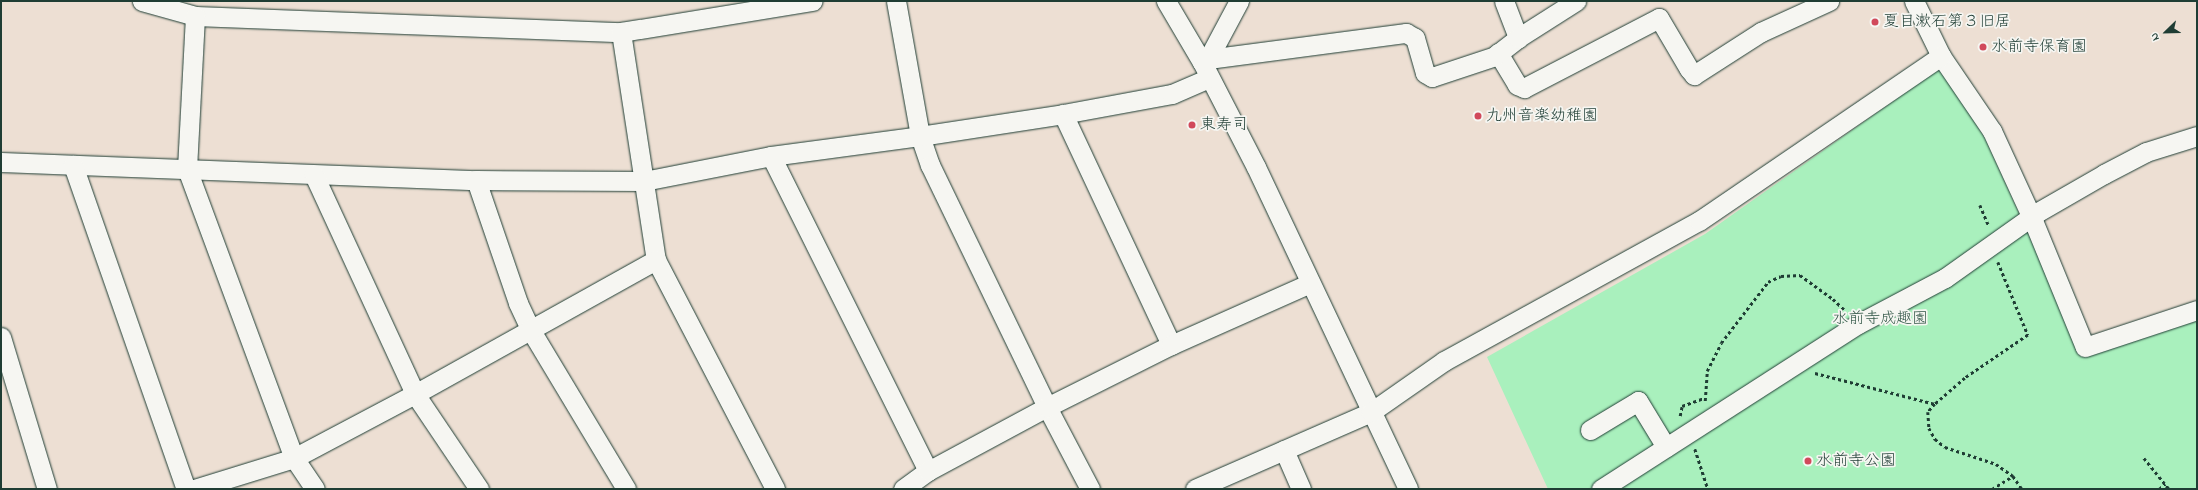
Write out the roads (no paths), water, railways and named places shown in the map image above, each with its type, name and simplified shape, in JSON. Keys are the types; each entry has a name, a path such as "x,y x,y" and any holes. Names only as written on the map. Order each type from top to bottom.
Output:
{"street":[{"path":"142,1 195,16 621,32 813,1"},
{"path":"896,1 920,136 930,165 1048,407 1090,489"},
{"path":"1166,1 1206,66 1256,167 1408,489"},
{"path":"1,162 476,180 644,181 771,156 920,136 1063,114 1172,94 1206,66 1239,1"},
{"path":"1504,1 1518,38"},
{"path":"1206,66 1406,32 1415,38 1425,73 1432,77 1498,53 1518,38 1576,1"},
{"path":"1498,53 1517,86 1524,88 1659,18 1689,69 1694,74 1761,32 1829,1"},
{"path":"1914,1 1941,56 1992,131 2032,218 2085,347 2197,310"},
{"path":"195,16 187,169 294,458 315,489"},
{"path":"621,32 656,260 775,489"},
{"path":"1195,489 1371,412 1444,361 1699,222 1941,56"},
{"path":"1063,114 1171,345"},
{"path":"1601,489 1708,422 1789,367 1858,324 1945,278 2032,218 2104,174 2146,152 2197,136"},
{"path":"771,156 928,471"},
{"path":"73,165 186,489"},
{"path":"314,175 415,394 478,489"},
{"path":"476,180 518,304 530,329 626,489"},
{"path":"194,489 294,458 415,394 656,260"},
{"path":"903,489 928,471 1048,407 1171,345 1310,283"},
{"path":"1,337 46,489"},
{"path":"1590,430 1638,401 1666,447"},
{"path":"1284,450 1301,489"}],"place":[{"name":"夏目漱石第３旧居","path":"1875,22"},
{"name":"水前寺保育園","path":"1983,47"},
{"name":"九州音楽幼稚園","path":"1478,116"},
{"name":"東寿司","path":"1192,125"},
{"name":"水前寺公園","path":"1808,461"}],"park label":[{"name":"水前寺成趣園","path":"1880,319"}]}
